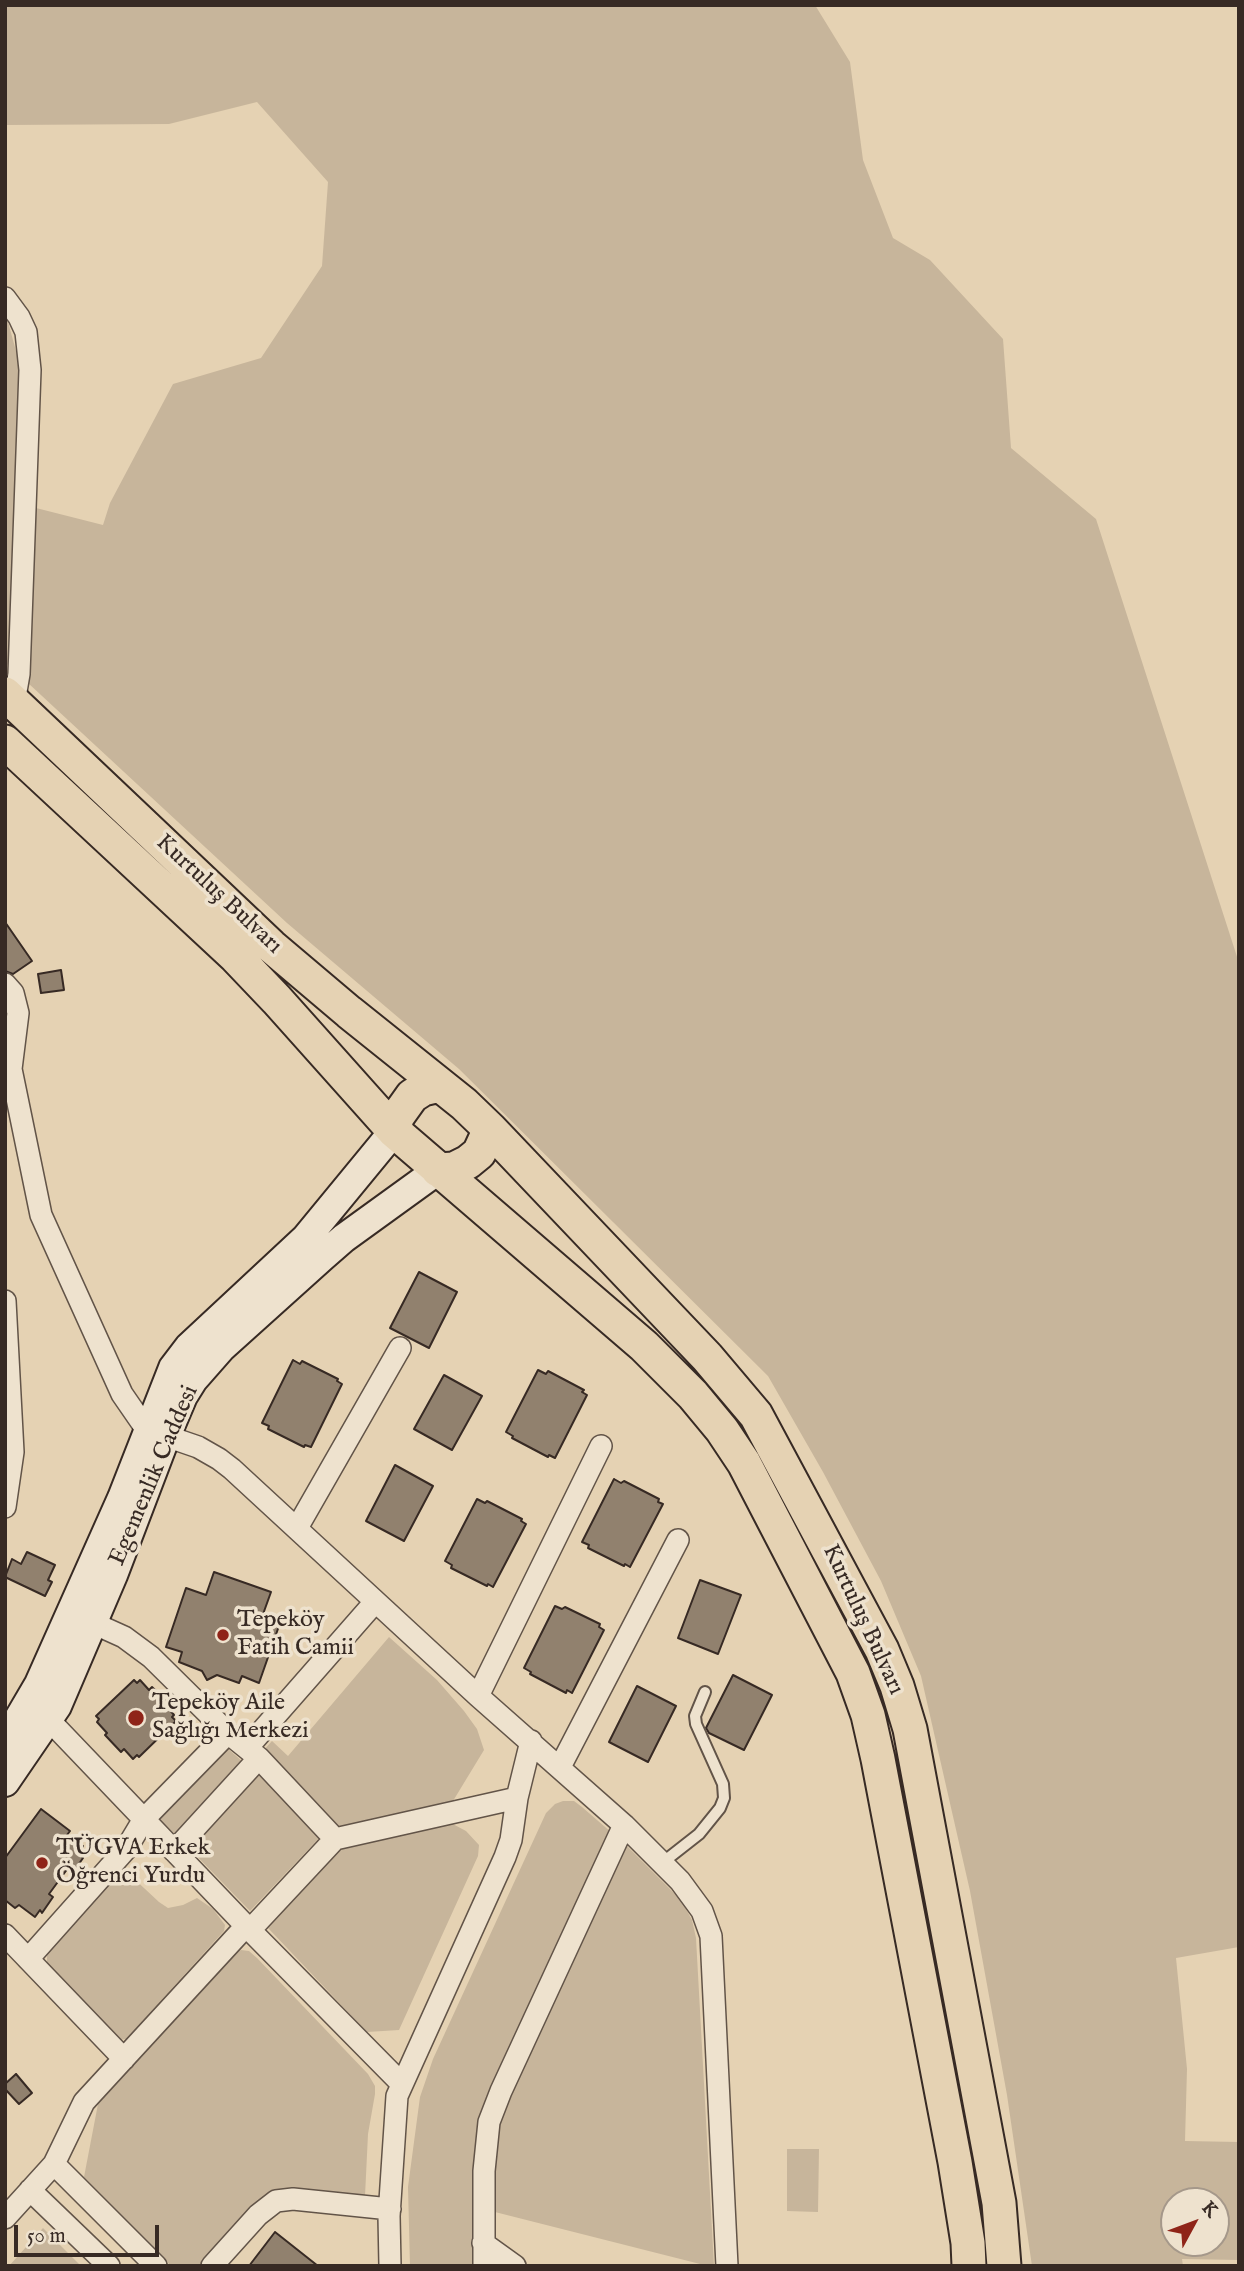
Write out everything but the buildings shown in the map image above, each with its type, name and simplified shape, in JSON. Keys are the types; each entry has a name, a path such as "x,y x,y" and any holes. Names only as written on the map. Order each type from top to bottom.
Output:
{"highway":[{"name":"Kurtuluş Bulvarı","path":"10,698 271,946 349,1013 440,1085"},
{"name":"Kurtuluş Bulvarı","path":"5,742 236,957 394,1131"},
{"path":"440,1085 490,1129 479,1153 454,1169 438,1170 394,1131 397,1117 412,1096 423,1089 440,1085"},
{"name":"Kurtuluş Bulvarı","path":"490,1129 688,1337 756,1415 882,1650 907,1718 922,1784 999,2203 1004,2266"},
{"name":"Kurtuluş Bulvarı","path":"438,1170 644,1346 693,1395 722,1430 744,1463 853,1672 868,1715 878,1759 955,2162 969,2266"}],"main road":[{"name":"Egemenlik Caddesi","path":"5,1782 57,1706 93,1623 157,1432 166,1380 179,1358 306,1238 394,1131"},
{"name":"Egemenlik Caddesi","path":"8,1732 44,1672 122,1498 157,1432 200,1372 222,1347 344,1238 438,1170"}],"street":[{"path":"5,298 26,332 30,370 19,674 10,698"},
{"path":"5,984 13,993 18,1013 7,1075 41,1215 122,1394 137,1417 157,1432 198,1447 219,1459 478,1696 624,1825 662,1863 702,1910 711,1937 727,2266"},
{"path":"5,1301 9,1464 5,1507"},
{"path":"297,1528 400,1348"},
{"path":"478,1696 601,1446"},
{"path":"560,1767 678,1539"},
{"path":"174,1851 375,1602"},
{"path":"93,1623 124,1637 151,1657 228,1733 253,1753 335,1839"},
{"path":"49,1720 401,2083"},
{"path":"28,1959 126,1849 144,1819 228,1733"},
{"path":"390,2266 390,2209 396,2107 401,2083 505,1857 511,1840 517,1798 531,1741"},
{"path":"5,2218 54,2164 84,2102 335,1839 517,1798"},
{"path":"484,2266 486,2149 494,2106 624,1825"},
{"path":"5,1935 124,2059"},
{"path":"54,2164 156,2266"},
{"path":"30,2190 109,2266"},
{"path":"212,2266 258,2215 276,2201 293,2199 390,2209"},
{"path":"483,2243 514,2266"}],"lane":[{"path":"662,1863 699,1834 720,1808 724,1798 723,1784 696,1724 695,1716 705,1692"}],"shaded area":[{"path":"5,5 815,5 850,62 863,160 893,238 930,260 1003,339 1011,448 1096,519 1239,963 1239,1947 1176,1958 1187,2069 1185,2141 1239,2142 1239,2260 1182,2259 1183,2266 1032,2266 1007,2095 970,1891 921,1676 881,1581 768,1376 459,1069 287,923 28,683 36,508 103,525 110,503 173,384 261,358 322,266 328,182 257,102 169,124 5,125"},
{"path":"5,311 19,362 12,669 5,662"},
{"path":"389,1637 437,1680 464,1711 477,1729 484,1750 453,1801 337,1828 262,1752 272,1741 288,1756"},
{"path":"226,1747 243,1762 176,1835 159,1819"},
{"path":"260,1771 322,1835 250,1911 189,1848"},
{"path":"574,1801 612,1833 474,2174 472,2266 410,2266 408,2187 420,2097 433,2059 546,1813 555,1804"},
{"path":"449,1822 466,1831 479,1845 478,1856 399,2030 367,2032 268,1928 330,1858 344,1848"},
{"path":"624,1843 681,1900 692,1920 696,1938 714,2266 491,2211 495,2129"},
{"path":"130,1875 168,1908 197,1898 213,1909 225,1925 224,1931 126,2039 120,2040 47,1963 47,1953 111,1883"},
{"path":"241,1950 249,1951 257,1958 368,2074 375,2086 368,2134 365,2196 288,2190 259,2202 201,2266 171,2266 84,2177 98,2104 231,1956"},
{"path":"787,2149 819,2149 818,2212 787,2211"},
{"path":"43,2228 81,2266 9,2266"}],"place":[{"name":"Tepeköy Fatih Camii","path":"223,1635"},
{"name":"Tepeköy Aile Sağlığı Merkezi","path":"136,1718"},
{"name":"TÜGVA Erkek Öğrenci Yurdu","path":"42,1863"}]}
